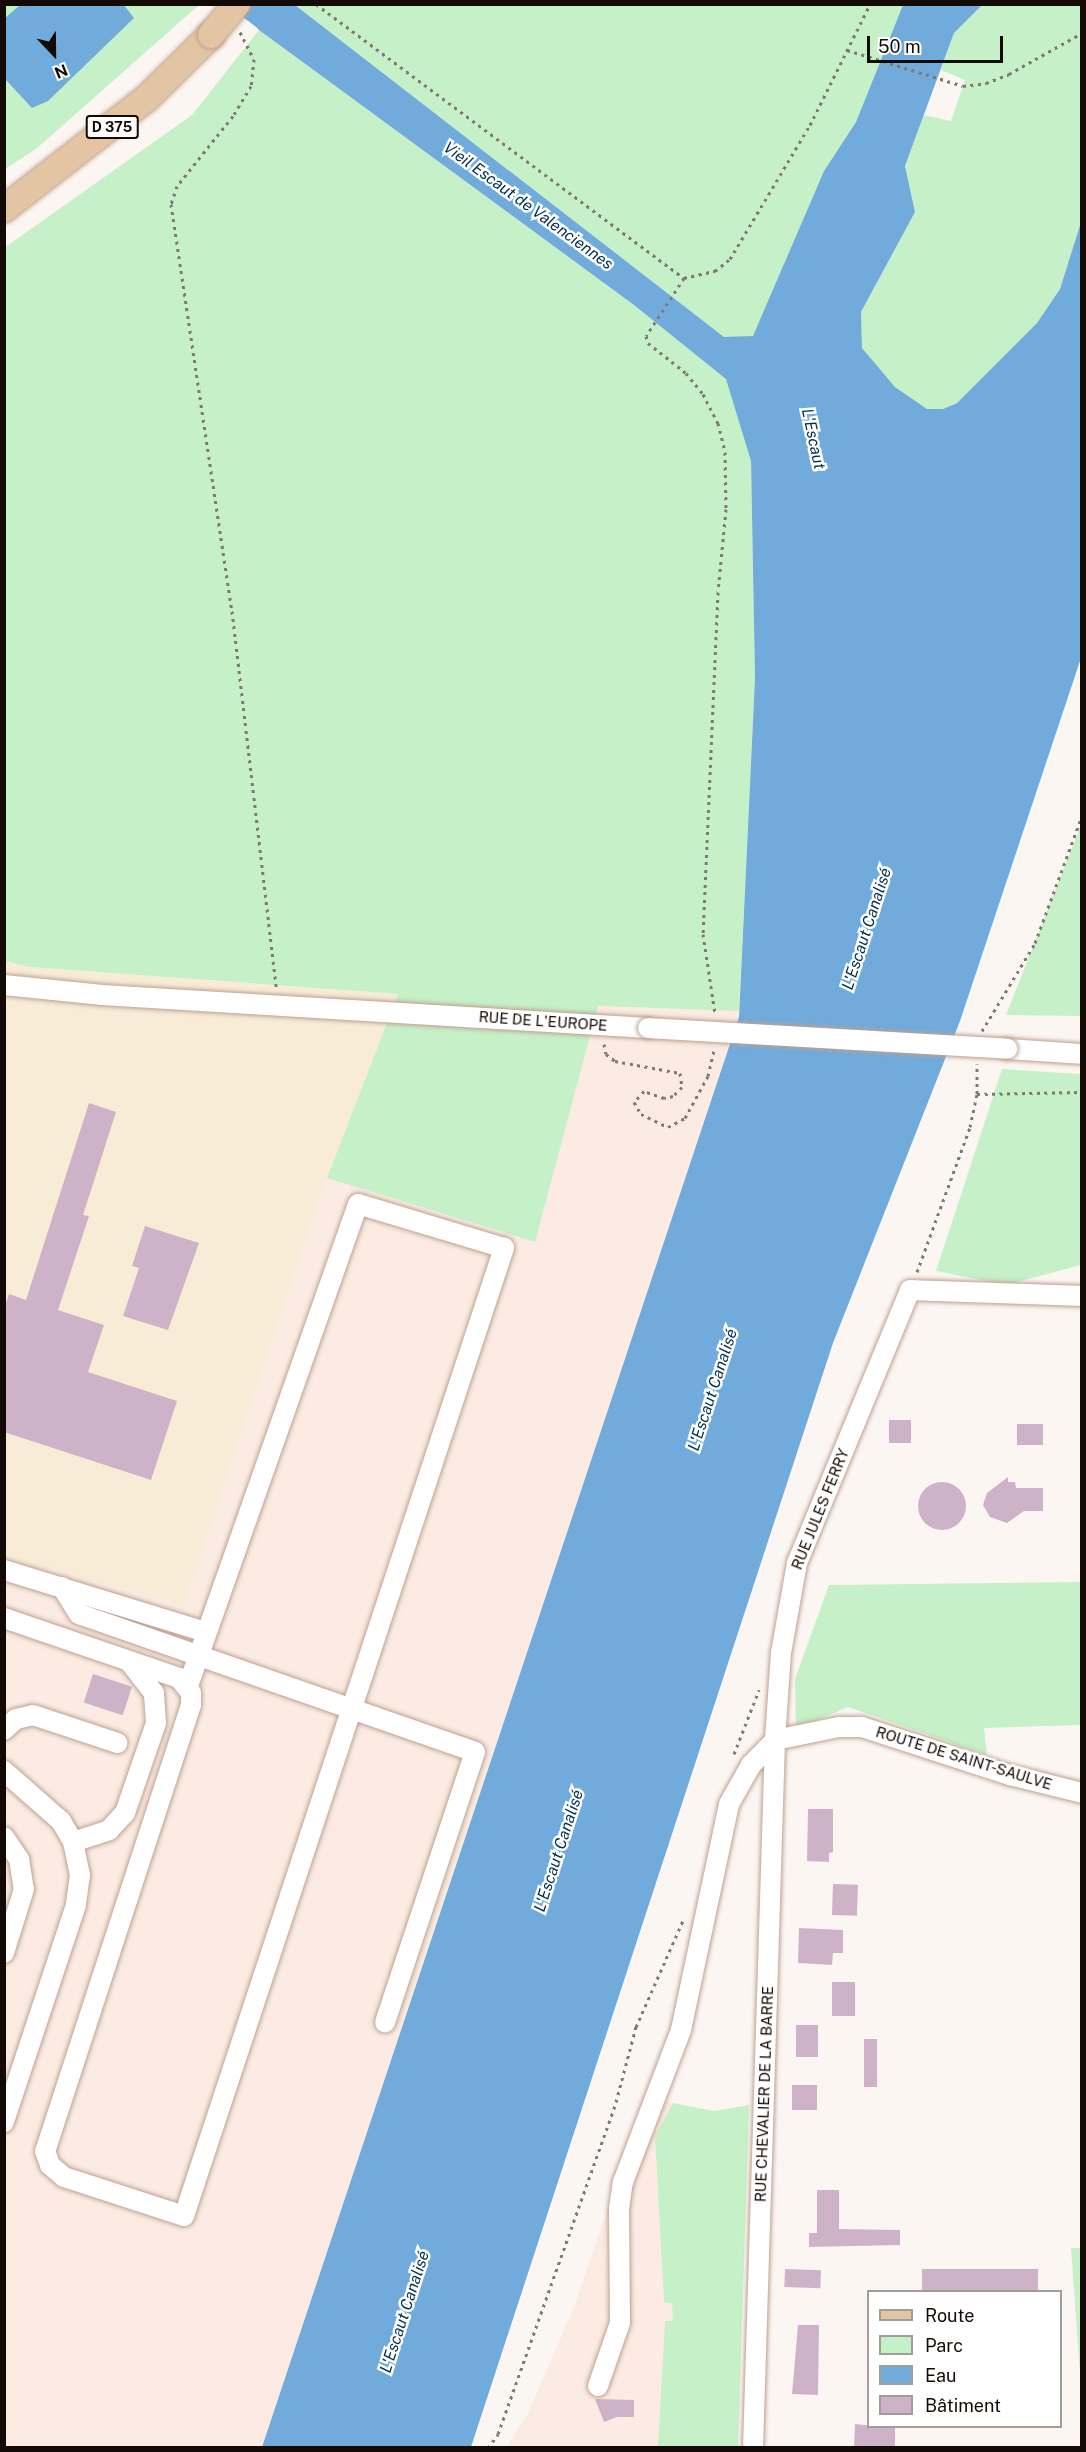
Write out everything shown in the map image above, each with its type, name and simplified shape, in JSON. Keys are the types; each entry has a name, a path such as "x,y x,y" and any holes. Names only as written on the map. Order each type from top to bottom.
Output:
{"main road":[{"name":"D 375","path":"4,208 147,99 211,35 237,4"}],"street":[{"name":"RUE DE L'EUROPE","path":"4,985 278,1005 1082,1054"},
{"path":"358,1204 504,1248 184,2216 64,2177 50,2165 45,2151 191,1705 188,1686 199,1654 358,1204"},
{"path":"910,1290 1082,1296"},
{"name":"RUE JULES FERRY","path":"776,1740 781,1653 796,1563 910,1290"},
{"path":"4,1570 206,1632"},
{"path":"62,1587 78,1614 199,1654 475,1752 385,2022"},
{"path":"4,1618 126,1658 179,1678 188,1686"},
{"path":"73,1842 109,1830 125,1813 156,1723 154,1693 126,1658"},
{"path":"4,1730 22,1716 33,1715 117,1743"},
{"name":"ROUTE DE SAINT-SAULVE","path":"776,1740 840,1727 862,1727 1010,1775 1082,1793"},
{"path":"598,2385 620,2323 619,2209 623,2182 681,2030 729,1804 751,1765 776,1740"},
{"name":"RUE CHEVALIER DE LA BARRE","path":"753,2448 776,1740"},
{"path":"4,1771 56,1815 73,1842 80,1875 76,1905 4,2122"},
{"path":"4,1837 19,1859 24,1889 4,1953"}],"path":[{"path":"316,4 684,278"},
{"path":"716,1019 703,934 718,592 726,509 725,452 708,403 686,374 648,344 649,327 684,278 715,271 730,259 810,125 870,4"},
{"path":"238,30 254,59 251,86 233,116 177,186 171,204 232,611 278,1005"},
{"path":"847,50 963,86 986,83 1082,33"},
{"path":"980,1040 993,1006 1035,943 1082,816"},
{"path":"604,1036 604,1049 615,1061 680,1073 682,1087 673,1096 659,1097 645,1091 634,1102 641,1114 668,1126 682,1122 690,1110 708,1076 715,1039"},
{"path":"910,1290 967,1137 977,1094 977,1057"},
{"path":"977,1094 1082,1092"},
{"path":"733,1757 761,1685"},
{"path":"488,2448 498,2434 616,2102 636,2027 686,1915"}],"shaded area":[{"path":"4,961 29,967 398,994 327,1178 185,1606 5,1558"},
{"path":"598,1006 739,1011 739,1017 262,2447 5,2447 5,1558 185,1605 327,1178 534,1242"},
{"path":"647,2096 673,2103 655,2136 664,2302 672,2304 673,2322 665,2322 658,2447 506,2448 527,2415 573,2310"}],"green space":[{"path":"4,5 199,5 36,149 5,169"},
{"path":"295,5 903,5 856,122 824,171 753,337 724,337"},
{"path":"982,5 1081,5 1081,222 1060,289 1037,323 957,403 943,409 927,409 895,387 862,348 861,312 915,212 905,166 924,115 951,121 965,80 941,70 954,33"},
{"path":"259,30 634,305 727,379 751,460 755,678 739,1011 598,1006 535,1242 327,1178 398,994 29,967 5,961 4,248 192,115"},
{"path":"1081,825 1081,1016 1006,1015"},
{"path":"1002,1069 1081,1074 1081,1265 1006,1285 936,1271"},
{"path":"1081,1582 1081,1725 984,1728 987,1755 848,1707 796,1729 795,1679 829,1585"},
{"path":"673,2103 713,2111 749,2105 738,2447 658,2447 665,2321 673,2321 672,2304 664,2302 655,2136"},
{"path":"1071,2248 1081,2248 1081,2387"}],"water":[{"path":"123,4 134,18 48,101 32,108 5,79 5,18 20,5"},
{"path":"261,5 295,5 724,337 753,336 824,171 856,122 903,5 982,5 954,33 905,166 915,212 861,312 862,348 895,387 927,409 943,409 957,403 1037,323 1060,289 1081,222 1081,658 960,1021 833,1343 471,2447 262,2447 739,1017 755,678 751,461 726,379 634,305 259,30 249,19"}],"building":[{"path":"89,1103 116,1112 83,1215 89,1216 58,1310 104,1325 88,1372 177,1401 151,1480 4,1432 4,1309 9,1294 26,1300"},
{"path":"145,1226 199,1243 168,1330 123,1316 139,1268 132,1266"},
{"path":"889,1420 911,1420 911,1443 889,1443"},
{"path":"1017,1424 1043,1424 1043,1445 1017,1445"},
{"path":"1008,1477 1008,1482 1015,1482 1016,1488 1043,1488 1043,1511 1024,1511 1007,1523 990,1517 983,1505 987,1493"},
{"path":"942,1482 959,1489 966,1506 959,1523 942,1530 925,1523 918,1506 925,1489"},
{"path":"93,1674 132,1687 123,1715 84,1703"},
{"path":"808,1809 833,1809 833,1852 829,1853 829,1862 807,1861"},
{"path":"833,1884 858,1885 857,1916 832,1915"},
{"path":"799,1928 843,1930 843,1953 833,1953 832,1965 798,1963"},
{"path":"832,1982 855,1982 855,2016 832,2016"},
{"path":"796,2025 818,2025 818,2057 796,2057"},
{"path":"864,2039 877,2039 877,2087 864,2087"},
{"path":"792,2085 817,2085 817,2110 792,2110"},
{"path":"817,2190 839,2190 839,2229 900,2230 900,2245 809,2247 809,2233 817,2233"},
{"path":"785,2269 821,2270 820,2288 784,2287"},
{"path":"922,2269 1038,2269 1038,2290 922,2290"},
{"path":"798,2325 819,2325 818,2395 792,2394"},
{"path":"595,2399 634,2400 634,2417 617,2417 604,2422"},
{"path":"855,2424 867,2425 867,2428 895,2428 895,2448 854,2448"}],"waterway":[{"name":"Vieil Escaut de Valenciennes","path":"253,4 295,35"}],"water label":[{"name":"L'Escaut","path":"813,439"},
{"name":"L'Escaut Canalisé","path":"867,929"},
{"name":"L'Escaut Canalisé","path":"713,1390"},
{"name":"L'Escaut Canalisé","path":"559,1851"},
{"name":"L'Escaut Canalisé","path":"405,2312"}]}
